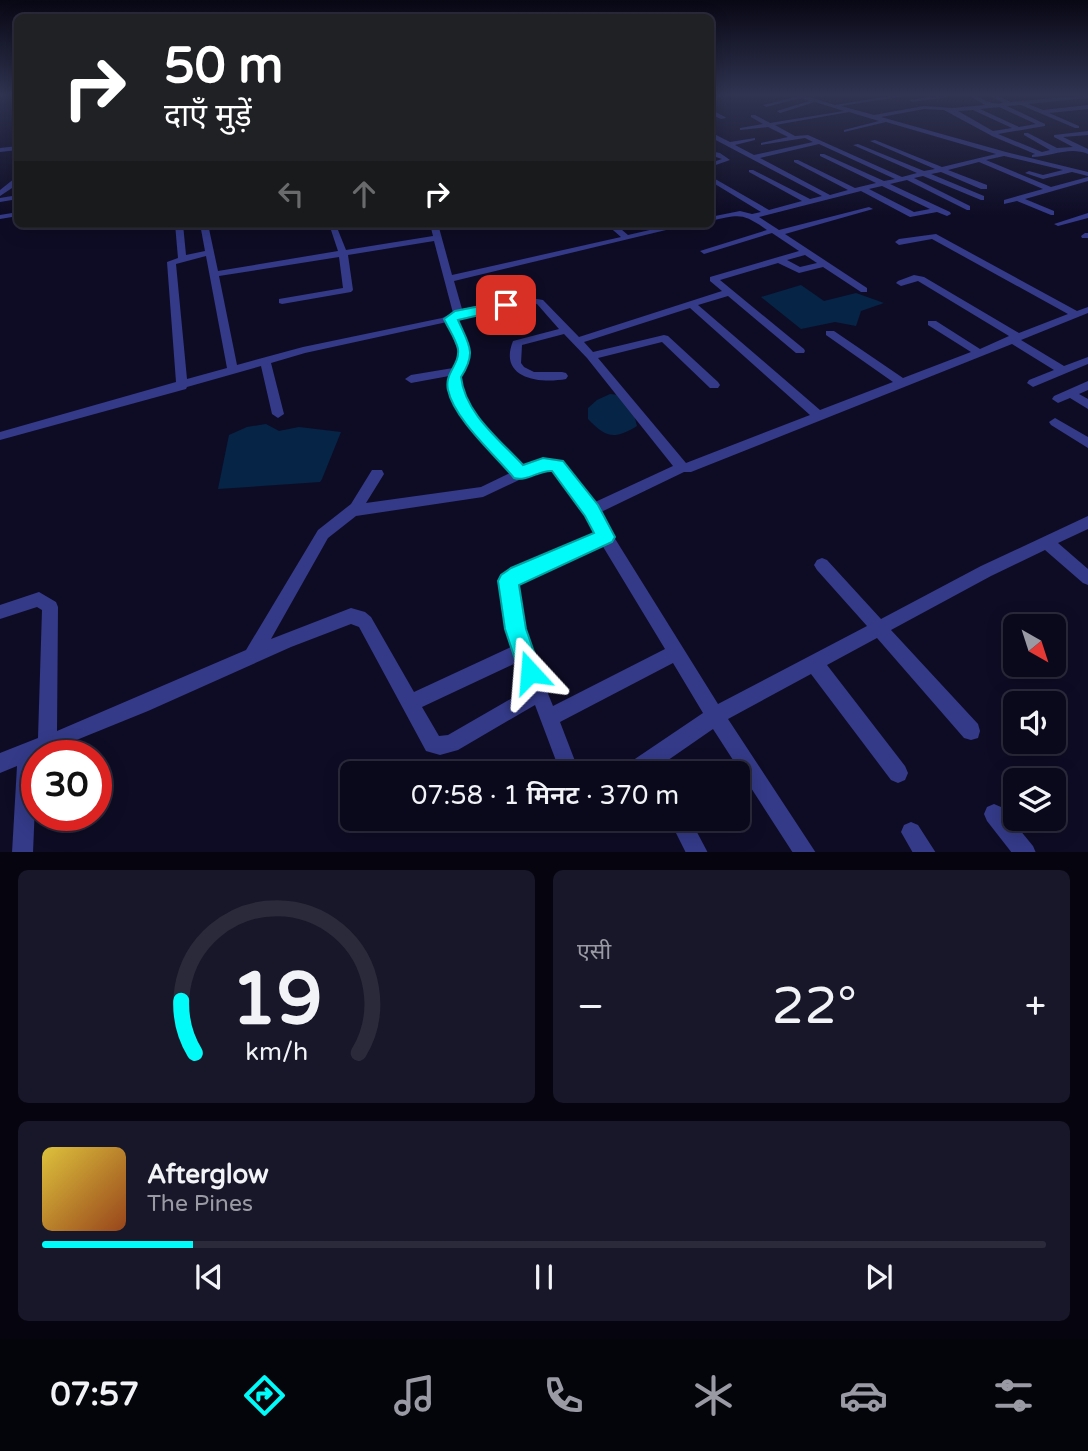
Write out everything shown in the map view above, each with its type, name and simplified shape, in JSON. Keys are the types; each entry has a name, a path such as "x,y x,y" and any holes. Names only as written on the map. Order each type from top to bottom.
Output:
{"street":[{"path":"747,135 777,152"},
{"path":"788,135 794,138"},
{"path":"803,135 967,208"},
{"path":"934,135 1072,170 1088,177"},
{"path":"994,135 1040,153"},
{"path":"1028,135 1056,150"},
{"path":"1069,135 1056,136 1086,150"},
{"path":"714,136 830,197"},
{"path":"714,142 758,142 806,136"},
{"path":"884,137 1002,178"},
{"path":"873,141 988,185 959,165"},
{"path":"736,148 758,142"},
{"path":"753,157 820,142"},
{"path":"856,145 981,198"},
{"path":"1028,159 1056,150 1086,150"},
{"path":"714,154 727,160 714,164"},
{"path":"752,216 1004,154"},
{"path":"822,155 942,212"},
{"path":"978,160 1051,190"},
{"path":"796,161 913,215 942,212"},
{"path":"1018,168 1043,177 1072,170"},
{"path":"751,171 809,202"},
{"path":"1007,202 1088,177"},
{"path":"714,180 767,212"},
{"path":"1018,199 1051,213"},
{"path":"6,209 14,207"},
{"path":"704,251 869,209"},
{"path":"714,218 740,213 752,216 864,290"},
{"path":"1058,224 1088,215"},
{"path":"179,228 182,257"},
{"path":"205,228 233,371"},
{"path":"282,301 348,290 343,253 333,228"},
{"path":"435,228 465,349 463,362 454,377 455,392 466,411 520,473"},
{"path":"615,228 627,238"},
{"path":"449,279 660,228"},
{"path":"899,242 933,236 1083,313"},
{"path":"214,274 438,238"},
{"path":"182,386 171,264 173,260 182,257 210,251"},
{"path":"800,351 713,281 715,277 806,252"},
{"path":"779,260 799,270 824,264"},
{"path":"901,283 914,278 921,279 1014,338 1068,368 1088,375"},
{"path":"577,341 727,293"},
{"path":"1,437 340,341 536,301 542,304 591,356 683,467"},
{"path":"691,304 818,415"},
{"path":"591,511 683,467 1083,313"},
{"path":"932,323 978,352"},
{"path":"562,376 537,377 524,374 519,368 515,352 517,343 566,330"},
{"path":"830,333 901,382"},
{"path":"591,356 664,338 714,385"},
{"path":"1033,383 1088,360"},
{"path":"265,361 278,414"},
{"path":"411,379 457,371"},
{"path":"1058,399 1088,385"},
{"path":"1070,393 1088,405"},
{"path":"1055,422 1088,443"},
{"path":"352,512 483,492 543,464 557,465 591,511 715,716 806,852"},
{"path":"251,656 323,534 352,512 377,474"},
{"path":"659,761 715,716 986,571 1088,522"},
{"path":"566,761 522,651 515,629 508,581 518,574 605,537"},
{"path":"1047,544 1088,578"},
{"path":"822,565 971,731"},
{"path":"0,612 39,599 46,601 50,607 47,740"},
{"path":"54,740 340,620 359,617 365,622 433,744 440,746 539,693"},
{"path":"410,703 522,651"},
{"path":"551,718 676,652"},
{"path":"814,663 898,773"},
{"path":"0,763 21,754"},
{"path":"994,814 1026,852"},
{"path":"22,852 23,831"},
{"path":"686,831 698,852"},
{"path":"911,832 926,852"}],"water":[{"path":"801,285 824,301 856,293 884,303 861,311 856,326 835,322 801,329 761,297"},
{"path":"610,394 619,395 632,408 637,426 611,435 600,430 588,419 588,408"},
{"path":"266,424 279,431 299,427 341,432 320,482 218,489 229,435 247,427"}],"route":[{"path":"506,305 459,314 451,319 465,349 463,362 454,377 455,392 466,411 520,473 543,464 557,465 591,511 605,537 518,574 508,581 515,629 530,672"}]}
